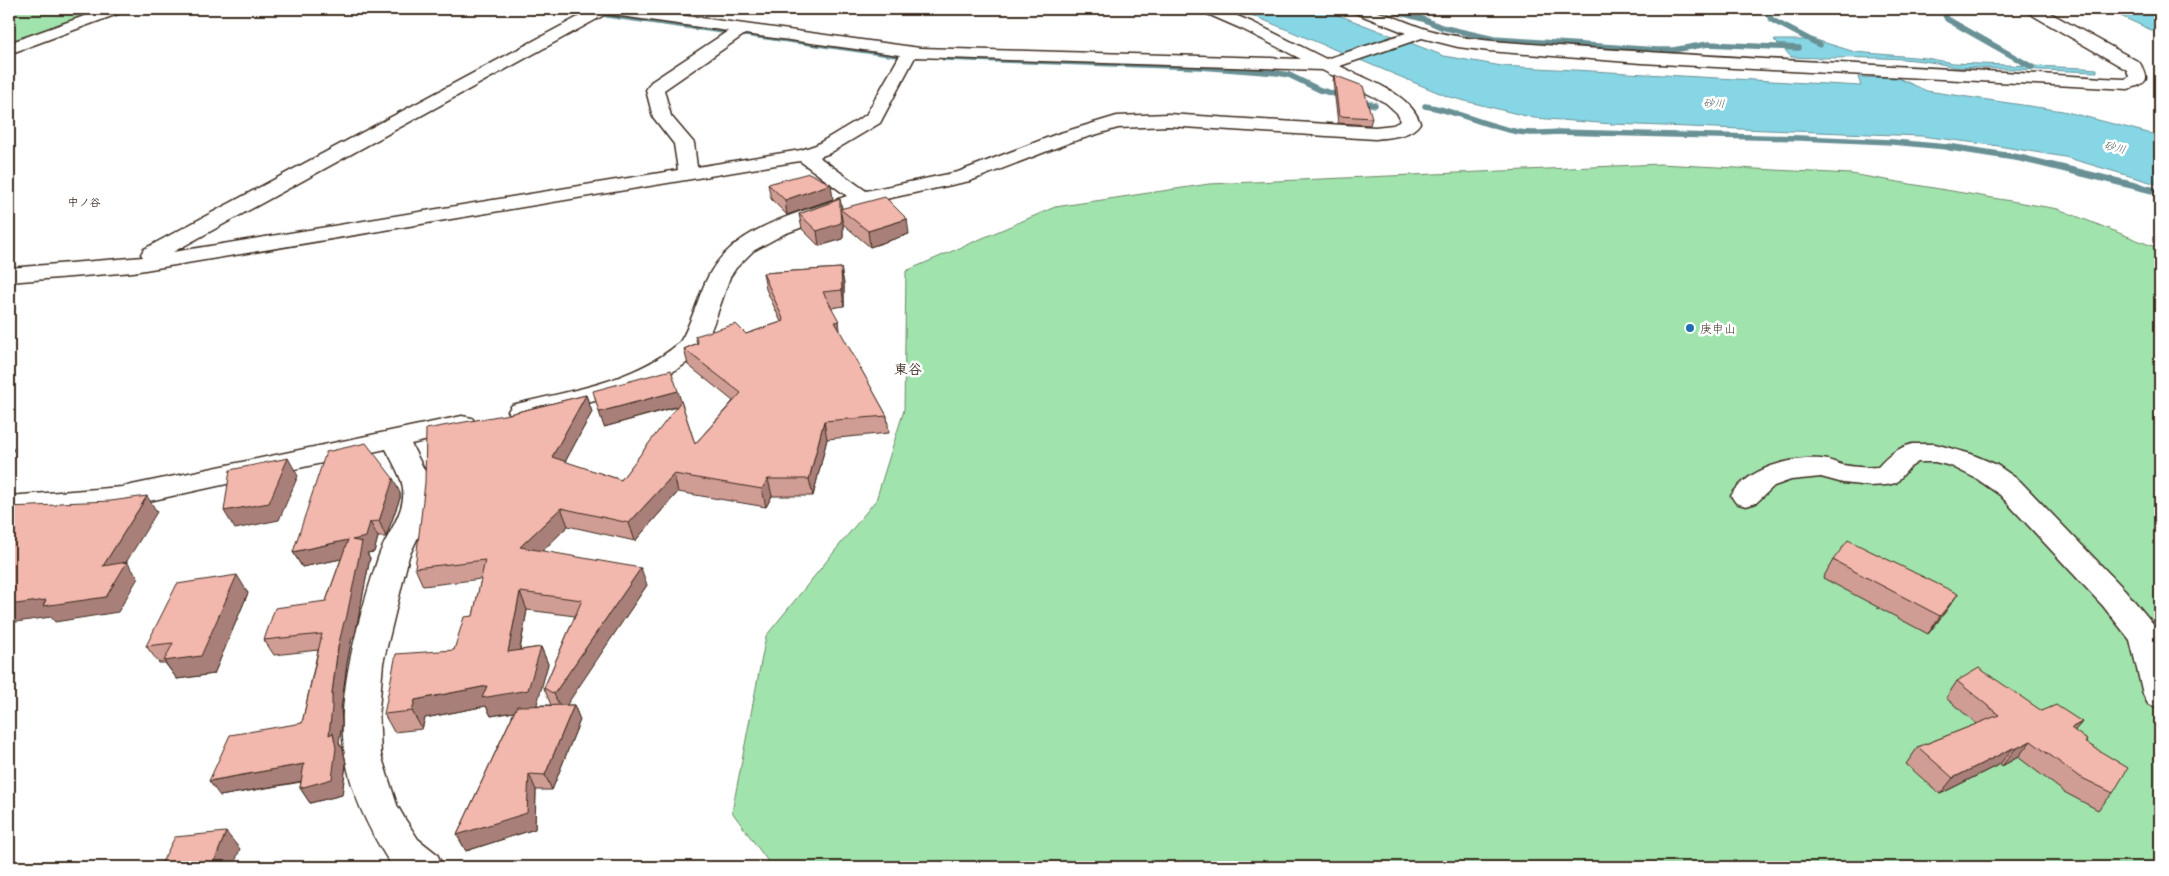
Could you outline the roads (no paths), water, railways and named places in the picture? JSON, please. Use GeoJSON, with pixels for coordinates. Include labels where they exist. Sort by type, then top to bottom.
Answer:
{"type":"FeatureCollection","features":[{"type":"Feature","properties":{"kind":"street"},"geometry":{"type":"LineString","coordinates":[[9,49],[118,9]]}},
{"type":"Feature","properties":{"kind":"street"},"geometry":{"type":"LineString","coordinates":[[133,265],[603,9],[738,31],[910,52],[1329,63],[1417,34]]}},
{"type":"Feature","properties":{"kind":"street"},"geometry":{"type":"LineString","coordinates":[[9,506],[122,497],[489,418],[626,384],[672,361],[691,346],[719,277],[727,264],[745,246],[776,229],[862,198],[963,177],[1064,138],[1117,122],[1168,120],[1375,133],[1398,130],[1411,123],[1410,118],[1400,105],[1392,99],[1329,63],[1208,9]]}},
{"type":"Feature","properties":{"kind":"street"},"geometry":{"type":"LineString","coordinates":[[1358,9],[1417,34],[1489,46],[1641,58],[1950,73],[2102,83],[2128,84],[2138,79],[2138,73],[2133,66],[2032,9]]}},
{"type":"Feature","properties":{"kind":"street"},"geometry":{"type":"LineString","coordinates":[[688,173],[684,143],[662,117],[655,90],[657,86],[738,31]]}},
{"type":"Feature","properties":{"kind":"street"},"geometry":{"type":"LineString","coordinates":[[9,275],[133,265],[804,155],[822,149],[873,119],[910,52]]}},
{"type":"Feature","properties":{"kind":"street"},"geometry":{"type":"LineString","coordinates":[[804,155],[862,198]]}},
{"type":"Feature","properties":{"kind":"street"},"geometry":{"type":"LineString","coordinates":[[394,438],[416,481],[417,494],[414,514],[394,556],[368,653],[361,709],[363,755],[379,808],[391,831],[404,851],[423,867]]}},
{"type":"Feature","properties":{"kind":"street"},"geometry":{"type":"LineString","coordinates":[[1746,496],[1764,479],[1790,471],[1821,468],[1843,474],[1870,477],[1886,476],[1912,453],[1935,453],[1961,460],[1987,472],[2010,488],[2114,598],[2146,636],[2160,694]]}},
{"type":"Feature","properties":{"kind":"water","name":"砂川"},"geometry":{"type":"Polygon","coordinates":[[[1237,9],[1323,9],[1444,56],[1502,66],[1861,86],[1858,77],[1898,78],[1927,91],[2063,111],[2160,136],[2160,185],[2065,157],[1921,136],[1612,124],[1534,118],[1449,97],[1237,9]]]}},
{"type":"Feature","properties":{"kind":"water"},"geometry":{"type":"Polygon","coordinates":[[[2105,9],[2138,9],[2160,18],[2160,34],[2105,9]]]}},
{"type":"Feature","properties":{"kind":"water"},"geometry":{"type":"Polygon","coordinates":[[[1774,40],[1816,40],[1855,52],[1926,58],[1953,63],[2084,68],[2097,69],[2097,72],[1954,67],[1893,58],[1791,57],[1784,49],[1789,48],[1785,45],[1779,45],[1774,40]]]}},
{"type":"Feature","properties":{"kind":"waterway"},"geometry":{"type":"LineString","coordinates":[[562,9],[589,13]]}},
{"type":"Feature","properties":{"kind":"waterway"},"geometry":{"type":"LineString","coordinates":[[1387,9],[1423,19],[1441,27],[1494,39],[1657,50],[1673,50],[1708,44],[1799,48]]}},
{"type":"Feature","properties":{"kind":"waterway"},"geometry":{"type":"LineString","coordinates":[[1765,9],[1772,20],[1820,45]]}},
{"type":"Feature","properties":{"kind":"waterway"},"geometry":{"type":"LineString","coordinates":[[1950,9],[1945,15],[1947,19],[2032,67]]}},
{"type":"Feature","properties":{"kind":"waterway"},"geometry":{"type":"LineString","coordinates":[[607,15],[897,55]]}},
{"type":"Feature","properties":{"kind":"waterway"},"geometry":{"type":"LineString","coordinates":[[944,58],[1200,67],[1278,73],[1289,75],[1320,90],[1375,105]]}},
{"type":"Feature","properties":{"kind":"waterway"},"geometry":{"type":"LineString","coordinates":[[1425,106],[1449,111],[1495,127],[1524,133],[1558,132],[1799,138],[1892,142],[1952,147]]}},
{"type":"Feature","properties":{"kind":"waterway"},"geometry":{"type":"LineString","coordinates":[[1952,147],[1958,148]]}},
{"type":"Feature","properties":{"kind":"waterway"},"geometry":{"type":"LineString","coordinates":[[1952,147],[2020,158],[2160,192]]}},
{"type":"Feature","properties":{"kind":"place","name":"庚申山"},"geometry":{"type":"Point","coordinates":[1690,328]}},
{"type":"Feature","properties":{"kind":"district","name":"中ノ谷"},"geometry":{"type":"Point","coordinates":[84,202]}},
{"type":"Feature","properties":{"kind":"district","name":"東谷"},"geometry":{"type":"Point","coordinates":[908,369]}}]}
